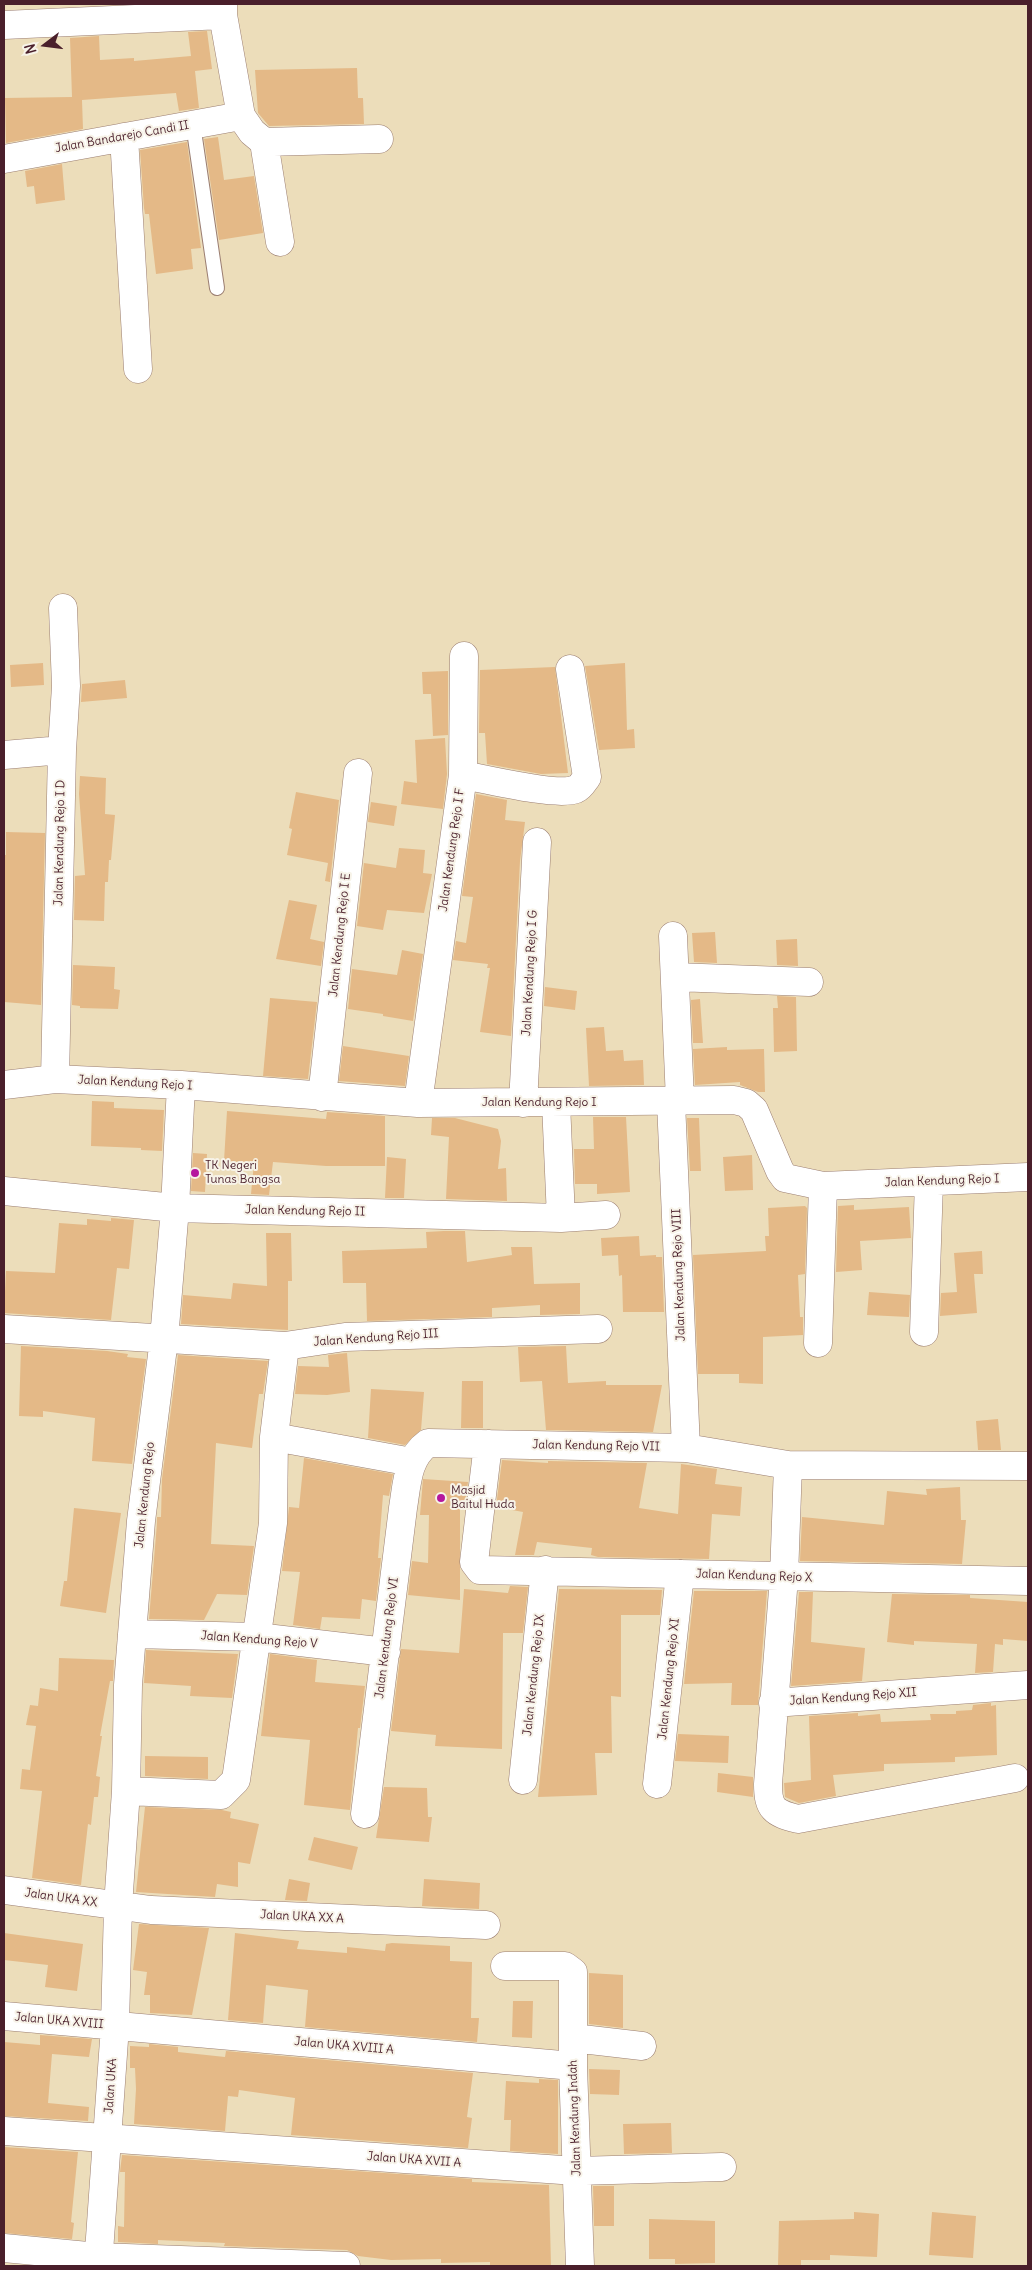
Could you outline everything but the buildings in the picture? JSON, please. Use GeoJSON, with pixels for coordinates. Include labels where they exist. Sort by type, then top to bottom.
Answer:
{"type":"FeatureCollection","features":[{"type":"Feature","properties":{"kind":"street"},"geometry":{"type":"LineString","coordinates":[[4,26],[223,9],[241,116],[252,132],[264,142],[280,242]]}},
{"type":"Feature","properties":{"kind":"street","name":"Jalan Bandarejo Candi II"},"geometry":{"type":"LineString","coordinates":[[4,159],[241,116]]}},
{"type":"Feature","properties":{"kind":"street"},"geometry":{"type":"LineString","coordinates":[[124,137],[138,369]]}},
{"type":"Feature","properties":{"kind":"street"},"geometry":{"type":"LineString","coordinates":[[264,142],[379,139]]}},
{"type":"Feature","properties":{"kind":"street","name":"Jalan Kendung Rejo I D"},"geometry":{"type":"LineString","coordinates":[[55,1079],[62,750],[66,686],[62,608]]}},
{"type":"Feature","properties":{"kind":"street"},"geometry":{"type":"LineString","coordinates":[[463,775],[464,656]]}},
{"type":"Feature","properties":{"kind":"street","name":"Jalan Kendung Rejo I F"},"geometry":{"type":"LineString","coordinates":[[418,1103],[463,775],[557,792],[576,789],[581,785],[587,778],[570,669]]}},
{"type":"Feature","properties":{"kind":"street"},"geometry":{"type":"LineString","coordinates":[[4,755],[62,750]]}},
{"type":"Feature","properties":{"kind":"street","name":"Jalan Kendung Rejo I E"},"geometry":{"type":"LineString","coordinates":[[322,1097],[358,773]]}},
{"type":"Feature","properties":{"kind":"street","name":"Jalan Kendung Rejo I G"},"geometry":{"type":"LineString","coordinates":[[523,1103],[537,842]]}},
{"type":"Feature","properties":{"kind":"street","name":"Jalan Kendung Rejo VIII"},"geometry":{"type":"LineString","coordinates":[[673,936],[675,1101],[686,1448]]}},
{"type":"Feature","properties":{"kind":"street"},"geometry":{"type":"LineString","coordinates":[[675,978],[809,982]]}},
{"type":"Feature","properties":{"kind":"street","name":"Jalan Kendung Rejo I"},"geometry":{"type":"LineString","coordinates":[[4,1085],[55,1079],[181,1085],[418,1103],[734,1100],[746,1103],[754,1110],[780,1171],[785,1178],[823,1186],[1028,1177]]}},
{"type":"Feature","properties":{"kind":"street","name":"Jalan Kendung Rejo"},"geometry":{"type":"LineString","coordinates":[[118,1906],[126,1791],[127,1692],[141,1521],[164,1339],[175,1208],[181,1085]]}},
{"type":"Feature","properties":{"kind":"street"},"geometry":{"type":"LineString","coordinates":[[556,1103],[561,1218]]}},
{"type":"Feature","properties":{"kind":"street"},"geometry":{"type":"LineString","coordinates":[[924,1332],[929,1182]]}},
{"type":"Feature","properties":{"kind":"street"},"geometry":{"type":"LineString","coordinates":[[818,1343],[823,1186]]}},
{"type":"Feature","properties":{"kind":"street","name":"Jalan Kendung Rejo II"},"geometry":{"type":"LineString","coordinates":[[4,1191],[175,1208],[561,1218],[606,1215]]}},
{"type":"Feature","properties":{"kind":"street","name":"Jalan Kendung Rejo III"},"geometry":{"type":"LineString","coordinates":[[4,1330],[284,1346],[345,1337],[598,1328]]}},
{"type":"Feature","properties":{"kind":"street"},"geometry":{"type":"LineString","coordinates":[[126,1791],[221,1795],[232,1785],[257,1638],[273,1523],[274,1437],[284,1346]]}},
{"type":"Feature","properties":{"kind":"street"},"geometry":{"type":"LineString","coordinates":[[274,1437],[412,1462]]}},
{"type":"Feature","properties":{"kind":"street","name":"Jalan Kendung Rejo VII"},"geometry":{"type":"LineString","coordinates":[[412,1462],[418,1450],[428,1443],[686,1448],[788,1465],[1028,1466]]}},
{"type":"Feature","properties":{"kind":"street","name":"Jalan Kendung Rejo X"},"geometry":{"type":"LineString","coordinates":[[488,1444],[474,1562],[480,1570],[545,1570],[784,1578],[1028,1581]]}},
{"type":"Feature","properties":{"kind":"street","name":"Jalan Kendung Rejo VI"},"geometry":{"type":"LineString","coordinates":[[365,1814],[403,1508],[412,1462]]}},
{"type":"Feature","properties":{"kind":"street","name":"Jalan Kendung Rejo XII"},"geometry":{"type":"LineString","coordinates":[[788,1465],[784,1578],[773,1703],[1028,1685]]}},
{"type":"Feature","properties":{"kind":"street","name":"Jalan Kendung Rejo IX"},"geometry":{"type":"LineString","coordinates":[[523,1780],[545,1570]]}},
{"type":"Feature","properties":{"kind":"street","name":"Jalan Kendung Rejo XI"},"geometry":{"type":"LineString","coordinates":[[658,1784],[680,1574]]}},
{"type":"Feature","properties":{"kind":"street","name":"Jalan Kendung Rejo V"},"geometry":{"type":"LineString","coordinates":[[132,1634],[257,1638],[386,1652]]}},
{"type":"Feature","properties":{"kind":"street"},"geometry":{"type":"LineString","coordinates":[[773,1703],[768,1800],[773,1809],[782,1815],[798,1819],[1015,1778]]}},
{"type":"Feature","properties":{"kind":"street","name":"Jalan UKA XX"},"geometry":{"type":"LineString","coordinates":[[4,1890],[118,1906]]}},
{"type":"Feature","properties":{"kind":"street","name":"Jalan UKA XX A"},"geometry":{"type":"LineString","coordinates":[[118,1906],[151,1910],[486,1925]]}},
{"type":"Feature","properties":{"kind":"street","name":"Jalan UKA"},"geometry":{"type":"LineString","coordinates":[[98,2262],[115,2026],[118,1906]]}},
{"type":"Feature","properties":{"kind":"street","name":"Jalan Kendung Indah"},"geometry":{"type":"LineString","coordinates":[[504,1966],[565,1966],[573,1972],[573,2066],[580,2266]]}},
{"type":"Feature","properties":{"kind":"street","name":"Jalan UKA XVIII"},"geometry":{"type":"LineString","coordinates":[[4,2016],[115,2026]]}},
{"type":"Feature","properties":{"kind":"street","name":"Jalan UKA XVIII A"},"geometry":{"type":"LineString","coordinates":[[115,2026],[573,2066]]}},
{"type":"Feature","properties":{"kind":"street"},"geometry":{"type":"LineString","coordinates":[[573,2038],[642,2046]]}},
{"type":"Feature","properties":{"kind":"street","name":"Jalan UKA XVII A"},"geometry":{"type":"LineString","coordinates":[[4,2131],[107,2140],[576,2171],[722,2167]]}},
{"type":"Feature","properties":{"kind":"street"},"geometry":{"type":"LineString","coordinates":[[4,2248],[98,2262],[346,2266]]}},
{"type":"Feature","properties":{"kind":"lane"},"geometry":{"type":"LineString","coordinates":[[193,124],[217,288]]}},
{"type":"Feature","properties":{"kind":"place","name":"TK Negeri Tunas Bangsa"},"geometry":{"type":"Point","coordinates":[195,1173]}},
{"type":"Feature","properties":{"kind":"place","name":"Masjid Baitul Huda"},"geometry":{"type":"Point","coordinates":[441,1498]}}]}
